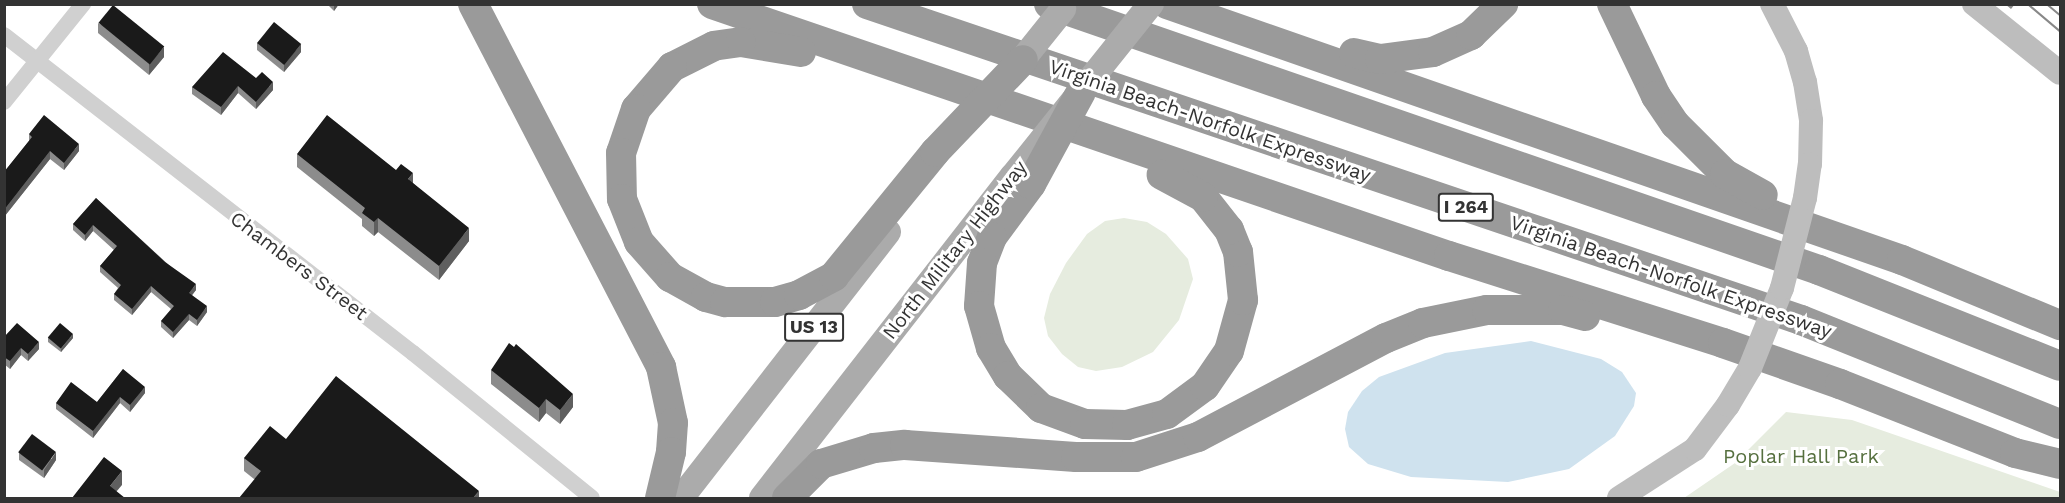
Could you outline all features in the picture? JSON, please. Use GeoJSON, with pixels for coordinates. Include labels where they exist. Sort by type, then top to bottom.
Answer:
{"type":"FeatureCollection","features":[{"type":"Feature","properties":{"kind":"highway"},"geometry":{"type":"LineString","coordinates":[[473,4],[661,366],[673,423],[671,452],[660,498]]}},
{"type":"Feature","properties":{"kind":"highway"},"geometry":{"type":"LineString","coordinates":[[712,4],[1449,256],[1723,343],[1840,384],[2015,453],[2061,464]]}},
{"type":"Feature","properties":{"kind":"highway","name":"Virginia Beach-Norfolk Expressway"},"geometry":{"type":"LineString","coordinates":[[867,4],[1801,320],[2061,424]]}},
{"type":"Feature","properties":{"kind":"highway"},"geometry":{"type":"LineString","coordinates":[[1167,4],[1902,260],[2061,325]]}},
{"type":"Feature","properties":{"kind":"highway"},"geometry":{"type":"LineString","coordinates":[[1240,28],[1380,59],[1406,57],[1458,42],[1489,21],[1503,4]]}},
{"type":"Feature","properties":{"kind":"highway"},"geometry":{"type":"LineString","coordinates":[[1612,4],[1656,96],[1676,124],[1725,174],[1902,260]]}},
{"type":"Feature","properties":{"kind":"highway"},"geometry":{"type":"LineString","coordinates":[[1061,6],[1819,270],[2061,366]]}},
{"type":"Feature","properties":{"kind":"highway"},"geometry":{"type":"LineString","coordinates":[[940,83],[774,45],[741,42],[714,46],[672,67],[652,86],[636,109],[625,134],[619,176],[629,221],[639,242],[663,270],[706,297],[750,304],[799,296],[834,276],[1023,60]]}},
{"type":"Feature","properties":{"kind":"highway"},"geometry":{"type":"LineString","coordinates":[[1026,112],[1181,183],[1203,197],[1229,230],[1243,276],[1239,324],[1217,372],[1187,402],[1145,422],[1085,424],[1041,408],[1008,376],[982,325],[979,282],[992,237],[1022,180],[1081,92]]}},
{"type":"Feature","properties":{"kind":"highway"},"geometry":{"type":"LineString","coordinates":[[787,498],[821,464],[874,448],[905,446],[1119,458],[1168,449],[1198,437],[1386,338],[1458,314],[1563,310],[1723,343]]}},
{"type":"Feature","properties":{"kind":"main road"},"geometry":{"type":"LineString","coordinates":[[1081,92],[1151,4]]}},
{"type":"Feature","properties":{"kind":"main road"},"geometry":{"type":"LineString","coordinates":[[1023,60],[1061,6]]}},
{"type":"Feature","properties":{"kind":"main road","name":"US 13"},"geometry":{"type":"LineString","coordinates":[[681,498],[941,154]]}},
{"type":"Feature","properties":{"kind":"main road","name":"North Military Highway"},"geometry":{"type":"LineString","coordinates":[[762,498],[1022,180]]}},
{"type":"Feature","properties":{"kind":"street"},"geometry":{"type":"LineString","coordinates":[[4,102],[83,4]]}},
{"type":"Feature","properties":{"kind":"street"},"geometry":{"type":"LineString","coordinates":[[1619,498],[1695,449],[1728,405],[1750,368],[1782,288],[1805,198],[1810,164],[1811,121],[1805,82],[1796,51],[1772,4]]}},
{"type":"Feature","properties":{"kind":"street"},"geometry":{"type":"LineString","coordinates":[[1974,4],[2061,73]]}},
{"type":"Feature","properties":{"kind":"street","name":"Chambers Street"},"geometry":{"type":"LineString","coordinates":[[4,34],[413,353],[592,498]]}},
{"type":"Feature","properties":{"kind":"green space"},"geometry":{"type":"Polygon","coordinates":[[[1124,218],[1147,222],[1166,234],[1188,259],[1193,279],[1179,320],[1153,352],[1122,367],[1096,371],[1078,367],[1062,354],[1048,336],[1044,318],[1050,294],[1066,263],[1087,234],[1105,221],[1124,218]]]}},
{"type":"Feature","properties":{"kind":"green space","name":"Poplar Hall Park"},"geometry":{"type":"Polygon","coordinates":[[[1786,412],[1852,420],[2060,492],[2060,498],[1684,498],[1735,463],[1786,412]]]}},
{"type":"Feature","properties":{"kind":"water"},"geometry":{"type":"Polygon","coordinates":[[[1531,341],[1601,359],[1622,372],[1636,393],[1634,406],[1615,436],[1569,469],[1508,482],[1411,477],[1368,464],[1349,447],[1345,429],[1348,412],[1362,391],[1379,377],[1445,353],[1531,341]]]}},
{"type":"Feature","properties":{"kind":"building"},"geometry":{"type":"Polygon","coordinates":[[[113,5],[164,47],[150,64],[99,23],[113,5]]]}},
{"type":"Feature","properties":{"kind":"building"},"geometry":{"type":"Polygon","coordinates":[[[274,22],[301,44],[284,65],[257,43],[274,22]]]}},
{"type":"Feature","properties":{"kind":"building"},"geometry":{"type":"Polygon","coordinates":[[[223,52],[256,78],[262,72],[273,82],[256,102],[238,86],[221,107],[192,87],[223,52]]]}},
{"type":"Feature","properties":{"kind":"building"},"geometry":{"type":"Polygon","coordinates":[[[44,115],[79,144],[64,163],[50,151],[4,210],[4,172],[32,137],[29,134],[44,115]]]}},
{"type":"Feature","properties":{"kind":"building"},"geometry":{"type":"Polygon","coordinates":[[[327,115],[396,170],[401,164],[413,173],[408,179],[469,228],[439,266],[378,218],[374,222],[362,213],[365,208],[297,154],[327,115]]]}},
{"type":"Feature","properties":{"kind":"building"},"geometry":{"type":"Polygon","coordinates":[[[96,198],[165,262],[196,284],[189,293],[207,306],[197,320],[189,314],[173,332],[161,321],[174,306],[151,286],[132,309],[114,294],[121,285],[100,266],[117,246],[93,225],[85,235],[73,224],[96,198]]]}},
{"type":"Feature","properties":{"kind":"building"},"geometry":{"type":"Polygon","coordinates":[[[17,323],[39,342],[28,354],[21,348],[10,361],[4,357],[4,337],[17,323]]]}},
{"type":"Feature","properties":{"kind":"building"},"geometry":{"type":"Polygon","coordinates":[[[60,323],[73,334],[61,348],[48,338],[60,323]]]}},
{"type":"Feature","properties":{"kind":"building"},"geometry":{"type":"Polygon","coordinates":[[[509,343],[514,347],[516,344],[573,394],[560,410],[546,399],[539,408],[491,370],[509,343]]]}},
{"type":"Feature","properties":{"kind":"building"},"geometry":{"type":"Polygon","coordinates":[[[123,369],[145,387],[130,405],[120,397],[93,431],[56,403],[71,382],[97,402],[123,369]]]}},
{"type":"Feature","properties":{"kind":"building"},"geometry":{"type":"Polygon","coordinates":[[[336,376],[479,491],[473,498],[239,498],[261,471],[244,458],[270,426],[286,439],[336,376]]]}},
{"type":"Feature","properties":{"kind":"building"},"geometry":{"type":"Polygon","coordinates":[[[32,434],[56,452],[42,470],[18,452],[32,434]]]}},
{"type":"Feature","properties":{"kind":"building"},"geometry":{"type":"Polygon","coordinates":[[[104,457],[122,471],[110,486],[125,498],[72,498],[104,457]]]}},
{"type":"Feature","properties":{"kind":"tram line"},"geometry":{"type":"LineString","coordinates":[[2028,4],[2060,31]]}},
{"type":"Feature","properties":{"kind":"tram line"},"geometry":{"type":"LineString","coordinates":[[2047,4],[2060,15]]}}]}
